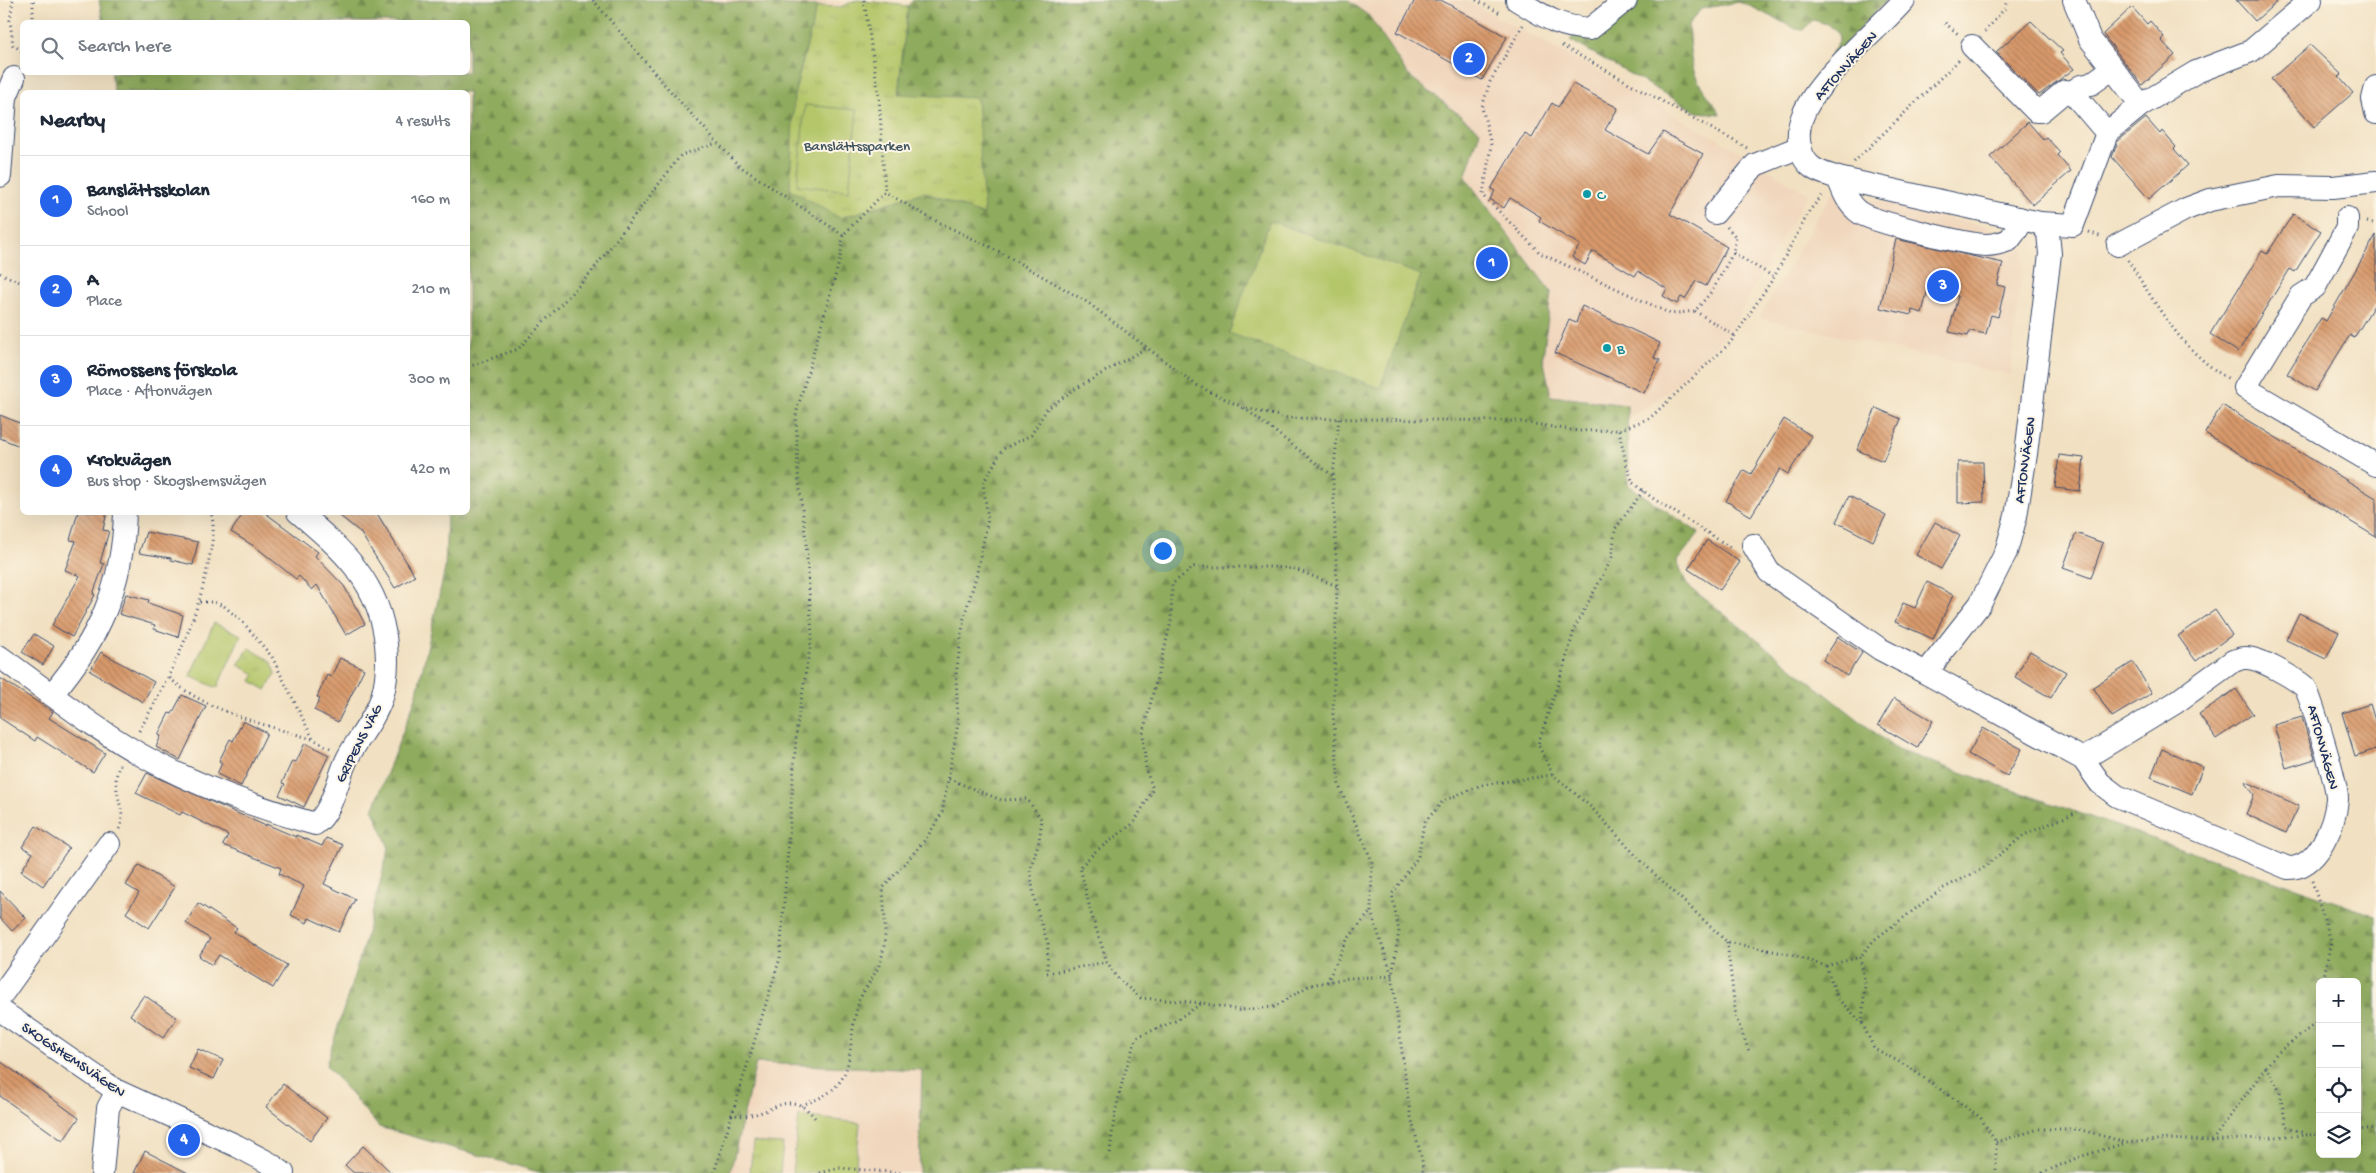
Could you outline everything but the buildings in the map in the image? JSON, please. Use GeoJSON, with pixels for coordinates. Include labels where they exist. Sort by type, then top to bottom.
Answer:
{"type":"FeatureCollection","features":[{"type":"Feature","properties":{"kind":"street"},"geometry":{"type":"LineString","coordinates":[[1513,13],[1590,29],[1626,0]]}},
{"type":"Feature","properties":{"kind":"street","name":"AFTONVÄGEN"},"geometry":{"type":"LineString","coordinates":[[1800,147],[1799,134],[1803,115],[1817,91],[1904,0]]}},
{"type":"Feature","properties":{"kind":"street"},"geometry":{"type":"LineString","coordinates":[[2074,0],[2090,39],[2142,105]]}},
{"type":"Feature","properties":{"kind":"street"},"geometry":{"type":"LineString","coordinates":[[1715,213],[1755,165],[1800,147],[1803,156],[1812,168],[1838,178],[2030,221],[2073,225],[2107,133],[2142,105],[2196,72],[2251,51],[2311,0]]}},
{"type":"Feature","properties":{"kind":"street"},"geometry":{"type":"LineString","coordinates":[[1972,46],[2036,111],[2041,111],[2065,91],[2072,92],[2107,133]]}},
{"type":"Feature","properties":{"kind":"street"},"geometry":{"type":"LineString","coordinates":[[2072,92],[2080,86],[2091,84],[2112,69]]}},
{"type":"Feature","properties":{"kind":"street"},"geometry":{"type":"LineString","coordinates":[[0,176],[6,97],[14,78]]}},
{"type":"Feature","properties":{"kind":"street"},"geometry":{"type":"LineString","coordinates":[[2376,87],[2373,99],[2376,113]]}},
{"type":"Feature","properties":{"kind":"street"},"geometry":{"type":"LineString","coordinates":[[1838,178],[1845,195],[1860,213],[1878,220],[1961,242],[1986,246],[2008,240],[2018,228],[2030,221]]}},
{"type":"Feature","properties":{"kind":"street"},"geometry":{"type":"LineString","coordinates":[[2118,244],[2186,209],[2210,200],[2279,186],[2333,187],[2376,182]]}},
{"type":"Feature","properties":{"kind":"street"},"geometry":{"type":"LineString","coordinates":[[2347,218],[2347,228],[2316,287],[2301,296],[2244,388],[2376,465]]}},
{"type":"Feature","properties":{"kind":"street","name":"AFTONVÄGEN"},"geometry":{"type":"LineString","coordinates":[[1926,673],[1980,604],[2006,552],[2016,516],[2026,454],[2050,254],[2048,233],[2030,221]]}},
{"type":"Feature","properties":{"kind":"street"},"geometry":{"type":"LineString","coordinates":[[52,694],[98,627],[112,598],[117,580],[124,515]]}},
{"type":"Feature","properties":{"kind":"street","name":"GRIPENS VÄG"},"geometry":{"type":"LineString","coordinates":[[0,657],[129,748],[153,761],[250,804],[315,824],[324,816],[348,758],[382,698],[387,658],[384,627],[371,590],[352,561],[301,515]]}},
{"type":"Feature","properties":{"kind":"street"},"geometry":{"type":"LineString","coordinates":[[1753,545],[1769,572],[1880,649],[2082,759],[2100,783],[2117,796],[2288,868],[2298,869],[2306,864]]}},
{"type":"Feature","properties":{"kind":"street","name":"AFTONVÄGEN"},"geometry":{"type":"LineString","coordinates":[[2082,759],[2175,703],[2234,661],[2252,658],[2296,680],[2305,687],[2337,797],[2327,831],[2314,857],[2306,864]]}},
{"type":"Feature","properties":{"kind":"street"},"geometry":{"type":"LineString","coordinates":[[0,997],[109,844]]}},
{"type":"Feature","properties":{"kind":"street","name":"SKOGSHEMSVÄGEN"},"geometry":{"type":"LineString","coordinates":[[0,1010],[117,1091],[237,1146],[269,1163],[283,1173]]}},
{"type":"Feature","properties":{"kind":"street"},"geometry":{"type":"LineString","coordinates":[[102,1173],[108,1108],[117,1091]]}},
{"type":"Feature","properties":{"kind":"path"},"geometry":{"type":"LineString","coordinates":[[13,0],[10,20],[13,45],[20,50]]}},
{"type":"Feature","properties":{"kind":"path"},"geometry":{"type":"LineString","coordinates":[[33,0],[33,20]]}},
{"type":"Feature","properties":{"kind":"path"},"geometry":{"type":"LineString","coordinates":[[593,0],[738,165],[843,235]]}},
{"type":"Feature","properties":{"kind":"path"},"geometry":{"type":"LineString","coordinates":[[714,1173],[731,1115],[756,1042],[780,958],[797,725],[812,636],[806,542],[798,473],[796,414],[840,259],[843,235],[885,192],[879,96],[864,0]]}},
{"type":"Feature","properties":{"kind":"path"},"geometry":{"type":"LineString","coordinates":[[1476,0],[1513,13],[1523,25],[1529,28]]}},
{"type":"Feature","properties":{"kind":"path"},"geometry":{"type":"LineString","coordinates":[[885,192],[932,220],[1000,252],[1087,302],[1196,385],[1242,406],[1287,418],[1516,421],[1578,431],[1619,430],[1650,418],[1730,343],[1774,276],[1810,210],[1838,178],[1972,46],[2006,8],[2007,0]]}},
{"type":"Feature","properties":{"kind":"path"},"geometry":{"type":"LineString","coordinates":[[1523,25],[1490,82],[1482,107],[1491,145],[1484,195],[1540,254],[1671,314],[1695,311],[1735,336]]}},
{"type":"Feature","properties":{"kind":"path"},"geometry":{"type":"LineString","coordinates":[[1554,42],[1767,160]]}},
{"type":"Feature","properties":{"kind":"path"},"geometry":{"type":"LineString","coordinates":[[470,365],[518,349],[590,274],[681,155],[717,143]]}},
{"type":"Feature","properties":{"kind":"path"},"geometry":{"type":"LineString","coordinates":[[1695,311],[1712,291],[1732,253],[1736,238],[1715,213]]}},
{"type":"Feature","properties":{"kind":"path"},"geometry":{"type":"LineString","coordinates":[[2073,225],[2118,244],[2152,299],[2190,351],[2215,371],[2244,388]]}},
{"type":"Feature","properties":{"kind":"path"},"geometry":{"type":"LineString","coordinates":[[1732,253],[1774,276]]}},
{"type":"Feature","properties":{"kind":"path"},"geometry":{"type":"LineString","coordinates":[[0,273],[20,282]]}},
{"type":"Feature","properties":{"kind":"path"},"geometry":{"type":"LineString","coordinates":[[731,1115],[750,1116],[782,1103],[801,1105],[816,1100],[833,1091],[849,1067],[852,1028],[858,1002],[880,961],[885,935],[883,888],[926,839],[942,813],[958,723],[956,674],[962,636],[988,519],[983,483],[1003,448],[1031,435],[1047,409],[1073,390],[1146,348]]}},
{"type":"Feature","properties":{"kind":"path"},"geometry":{"type":"LineString","coordinates":[[1242,406],[1333,476]]}},
{"type":"Feature","properties":{"kind":"path"},"geometry":{"type":"LineString","coordinates":[[1339,418],[1333,476],[1337,586],[1333,714],[1339,786],[1372,861],[1371,911],[1392,976],[1410,1113],[1422,1160],[1423,1173]]}},
{"type":"Feature","properties":{"kind":"path"},"geometry":{"type":"LineString","coordinates":[[1619,430],[1626,463],[1633,483],[1738,551],[1753,545]]}},
{"type":"Feature","properties":{"kind":"path"},"geometry":{"type":"LineString","coordinates":[[1643,491],[1615,529],[1612,558],[1574,627],[1564,666],[1538,744],[1553,775],[1591,807],[1644,864],[1726,942],[1788,954],[1826,966],[1860,957],[1874,940],[1942,889],[1982,869],[2024,835],[2077,812]]}},
{"type":"Feature","properties":{"kind":"path"},"geometry":{"type":"LineString","coordinates":[[109,844],[122,824],[115,781],[118,769],[169,678],[200,602],[212,542],[214,524],[212,515]]}},
{"type":"Feature","properties":{"kind":"path"},"geometry":{"type":"LineString","coordinates":[[1337,586],[1295,569],[1273,567],[1194,567],[1172,584],[1171,622],[1143,733],[1146,770],[1153,789],[1134,823],[1096,851],[1080,867],[1091,913],[1107,962],[1119,980],[1141,998],[1202,1003],[1239,1010],[1274,1007],[1310,985],[1349,978],[1392,976]]}},
{"type":"Feature","properties":{"kind":"path"},"geometry":{"type":"LineString","coordinates":[[200,602],[213,602],[232,611],[272,657],[313,739]]}},
{"type":"Feature","properties":{"kind":"path"},"geometry":{"type":"LineString","coordinates":[[169,678],[177,685],[221,710],[313,739],[348,758]]}},
{"type":"Feature","properties":{"kind":"path"},"geometry":{"type":"LineString","coordinates":[[1392,976],[1399,931],[1392,894],[1418,857],[1424,823],[1443,800],[1481,785],[1553,775]]}},
{"type":"Feature","properties":{"kind":"path"},"geometry":{"type":"LineString","coordinates":[[948,779],[1000,800],[1028,799],[1042,820],[1039,841],[1030,870],[1035,903],[1048,944],[1047,973],[1107,962]]}},
{"type":"Feature","properties":{"kind":"path"},"geometry":{"type":"LineString","coordinates":[[2306,864],[2331,941],[2324,978]]}},
{"type":"Feature","properties":{"kind":"path"},"geometry":{"type":"LineString","coordinates":[[1326,982],[1347,940],[1371,911]]}},
{"type":"Feature","properties":{"kind":"path"},"geometry":{"type":"LineString","coordinates":[[1726,942],[1736,1017],[1749,1052]]}},
{"type":"Feature","properties":{"kind":"path"},"geometry":{"type":"LineString","coordinates":[[1860,957],[1865,984],[1862,1023]]}},
{"type":"Feature","properties":{"kind":"path"},"geometry":{"type":"LineString","coordinates":[[1826,966],[1838,999],[1862,1023],[1874,1048],[1910,1068],[1980,1118],[1996,1142],[1996,1173]]}},
{"type":"Feature","properties":{"kind":"path"},"geometry":{"type":"LineString","coordinates":[[1110,1153],[1114,1114],[1122,1075],[1137,1037],[1175,1021],[1202,1003]]}},
{"type":"Feature","properties":{"kind":"path"},"geometry":{"type":"LineString","coordinates":[[2211,1141],[2276,1054],[2315,1024],[2316,1019]]}},
{"type":"Feature","properties":{"kind":"path"},"geometry":{"type":"LineString","coordinates":[[2266,1067],[2280,1092],[2286,1126],[2308,1136]]}},
{"type":"Feature","properties":{"kind":"path"},"geometry":{"type":"LineString","coordinates":[[801,1105],[815,1118]]}},
{"type":"Feature","properties":{"kind":"path"},"geometry":{"type":"LineString","coordinates":[[2361,1130],[2376,1128]]}},
{"type":"Feature","properties":{"kind":"path"},"geometry":{"type":"LineString","coordinates":[[1996,1142],[2039,1129],[2078,1129],[2126,1143]]}},
{"type":"Feature","properties":{"kind":"path"},"geometry":{"type":"LineString","coordinates":[[2042,1173],[2079,1157],[2126,1143],[2167,1139],[2211,1141],[2316,1135]]}},
{"type":"Feature","properties":{"kind":"path"},"geometry":{"type":"LineString","coordinates":[[820,1173],[839,1168],[902,1173]]}},
{"type":"Feature","properties":{"kind":"shaded area"},"geometry":{"type":"Polygon","coordinates":[[[672,0],[840,0],[840,7],[817,6],[672,0]]]}},
{"type":"Feature","properties":{"kind":"shaded area"},"geometry":{"type":"Polygon","coordinates":[[[1320,0],[1465,0],[1581,62],[1742,153],[1808,193],[1728,334],[1660,399],[1617,424],[1515,415],[1320,0]]]}},
{"type":"Feature","properties":{"kind":"shaded area"},"geometry":{"type":"Polygon","coordinates":[[[1833,191],[1988,227],[2011,235],[2024,250],[2010,375],[1759,318],[1833,191]]]}},
{"type":"Feature","properties":{"kind":"shaded area"},"geometry":{"type":"Polygon","coordinates":[[[756,1063],[922,1070],[919,1173],[730,1173],[756,1063]]]}},
{"type":"Feature","properties":{"kind":"green space"},"geometry":{"type":"Polygon","coordinates":[[[99,0],[672,0],[817,6],[794,96],[840,218],[924,192],[983,215],[898,95],[908,6],[913,0],[1347,0],[1369,16],[1408,75],[1480,131],[1465,177],[1551,292],[1543,357],[1551,396],[1627,405],[1628,485],[1699,533],[1677,561],[1687,585],[1897,750],[2376,916],[2376,1173],[919,1173],[922,1070],[756,1063],[730,1173],[542,1173],[379,1127],[326,1065],[364,944],[389,848],[373,810],[416,697],[445,569],[447,515],[470,515],[470,90],[114,90],[111,75],[470,75],[470,20],[103,20],[99,0]]]}},
{"type":"Feature","properties":{"kind":"green space","name":"Banslättssparken"},"geometry":{"type":"Polygon","coordinates":[[[857,0],[908,6],[898,94],[977,98],[984,215],[924,192],[840,218],[790,189],[794,96],[817,6],[840,7],[857,0]]]}},
{"type":"Feature","properties":{"kind":"green space"},"geometry":{"type":"Polygon","coordinates":[[[1611,0],[1887,0],[1838,51],[1831,54],[1839,41],[1838,33],[1827,24],[1813,20],[1803,30],[1796,29],[1738,2],[1701,9],[1688,25],[1691,61],[1698,81],[1720,114],[1697,112],[1570,40],[1600,16],[1611,0]]]}},
{"type":"Feature","properties":{"kind":"green space"},"geometry":{"type":"Polygon","coordinates":[[[805,105],[857,110],[849,191],[797,185],[805,105]]]}},
{"type":"Feature","properties":{"kind":"green space"},"geometry":{"type":"Polygon","coordinates":[[[1270,221],[1421,275],[1380,388],[1229,333],[1270,221]]]}},
{"type":"Feature","properties":{"kind":"green space"},"geometry":{"type":"Polygon","coordinates":[[[214,623],[241,635],[217,688],[190,676],[214,623]]]}},
{"type":"Feature","properties":{"kind":"green space"},"geometry":{"type":"Polygon","coordinates":[[[249,648],[271,661],[276,673],[266,690],[251,681],[255,674],[238,665],[249,648]]]}},
{"type":"Feature","properties":{"kind":"green space"},"geometry":{"type":"Polygon","coordinates":[[[799,1116],[860,1123],[855,1173],[792,1173],[799,1116]]]}},
{"type":"Feature","properties":{"kind":"green space"},"geometry":{"type":"Polygon","coordinates":[[[753,1142],[783,1144],[780,1173],[750,1173],[753,1142]]]}},
{"type":"Feature","properties":{"kind":"place","name":"A"},"geometry":{"type":"Point","coordinates":[1469,59]}},
{"type":"Feature","properties":{"kind":"place","name":"C"},"geometry":{"type":"Point","coordinates":[1587,194]}},
{"type":"Feature","properties":{"kind":"place","name":"Banslättsskolan"},"geometry":{"type":"Point","coordinates":[1492,263]}},
{"type":"Feature","properties":{"kind":"place","name":"Römossens förskola"},"geometry":{"type":"Point","coordinates":[1943,286]}},
{"type":"Feature","properties":{"kind":"place","name":"B"},"geometry":{"type":"Point","coordinates":[1607,348]}},
{"type":"Feature","properties":{"kind":"place","name":"Krokvägen"},"geometry":{"type":"Point","coordinates":[184,1140]}}]}
